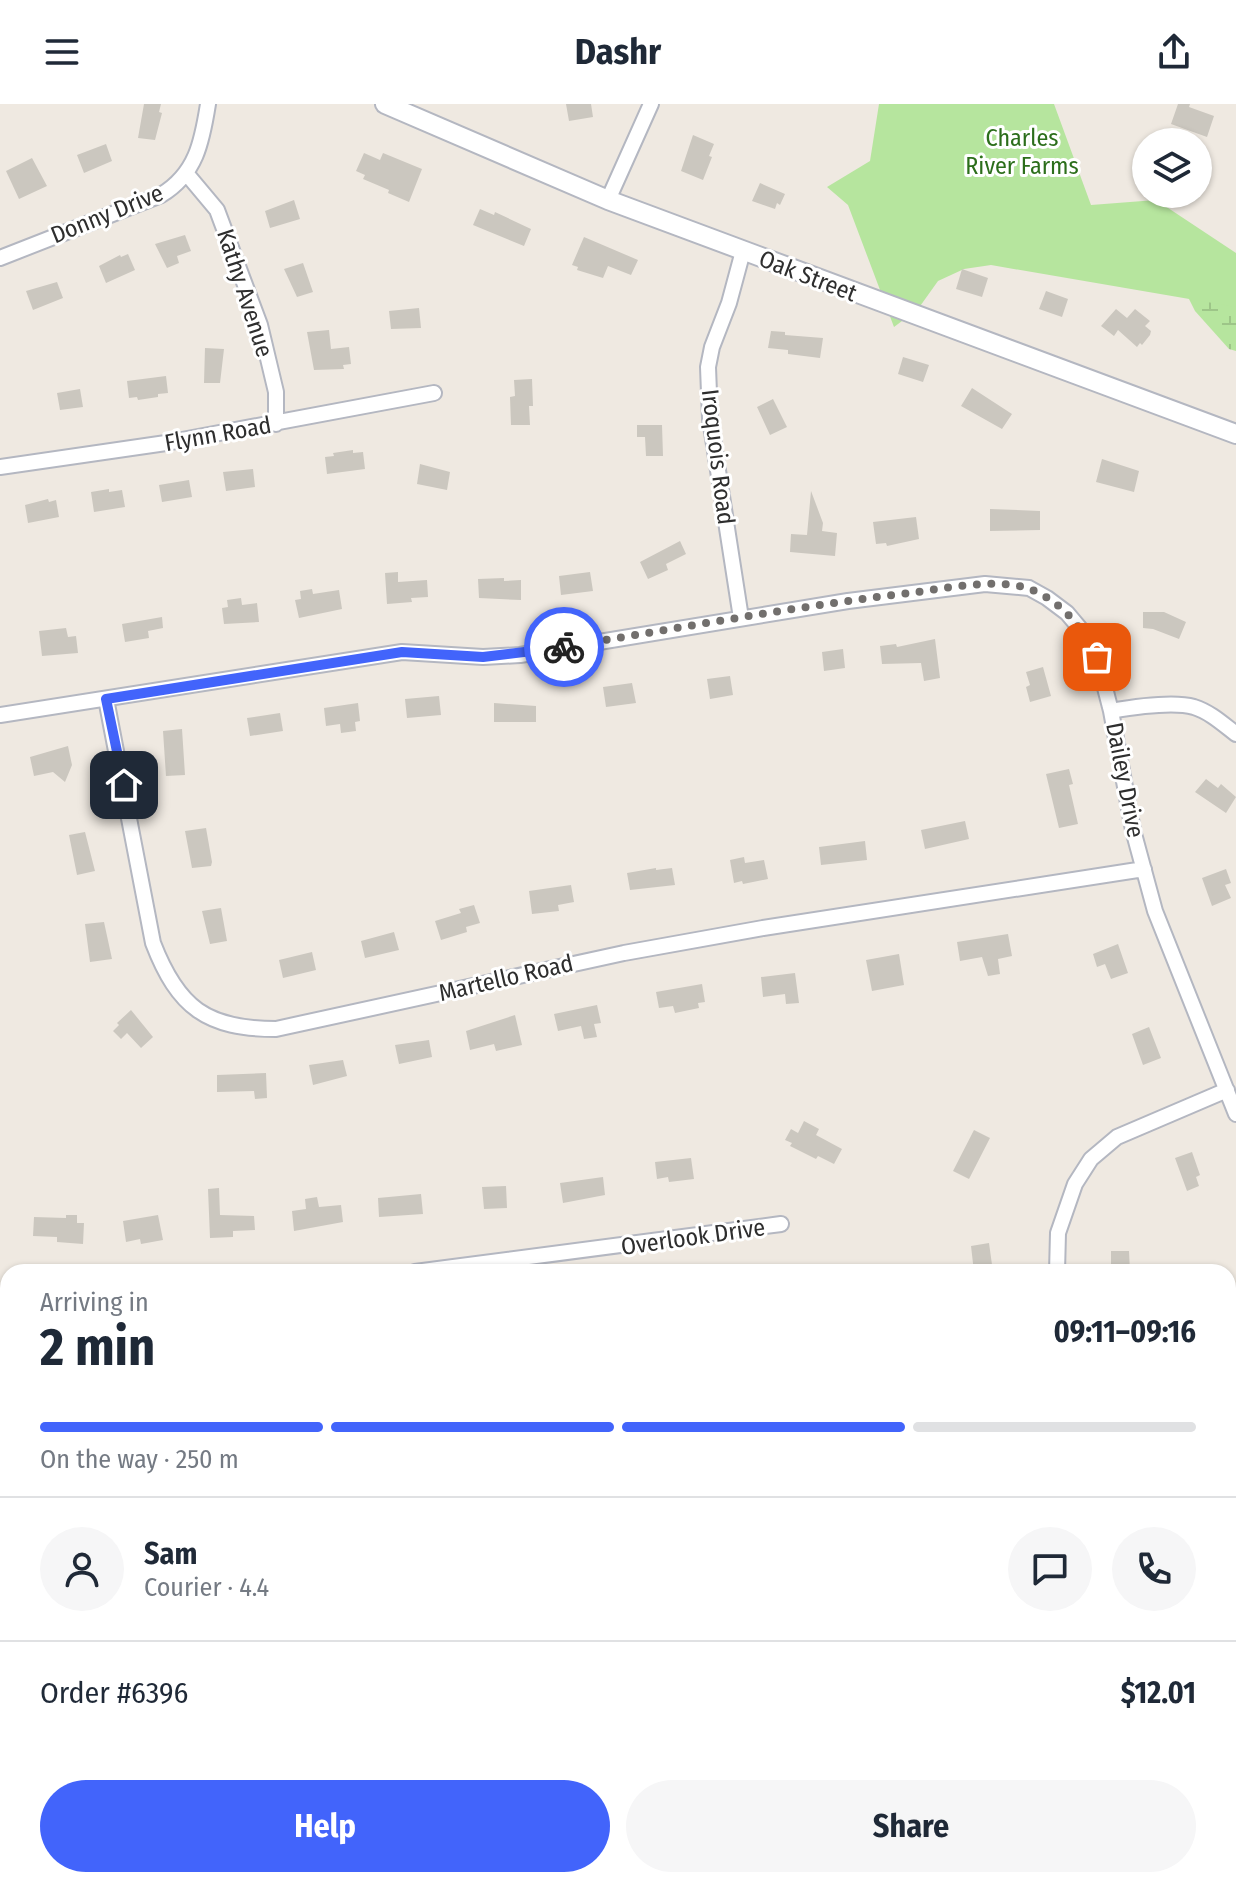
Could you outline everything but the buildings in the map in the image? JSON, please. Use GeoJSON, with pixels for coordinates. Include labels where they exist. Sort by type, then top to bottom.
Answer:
{"type":"FeatureCollection","features":[{"type":"Feature","properties":{"kind":"main road","name":"Oak Street"},"geometry":{"type":"LineString","coordinates":[[385,104],[608,200],[1236,434]]}},
{"type":"Feature","properties":{"kind":"street","name":"Donny Drive"},"geometry":{"type":"LineString","coordinates":[[0,258],[161,195],[177,185],[203,136],[208,104]]}},
{"type":"Feature","properties":{"kind":"street"},"geometry":{"type":"LineString","coordinates":[[608,200],[651,104]]}},
{"type":"Feature","properties":{"kind":"street","name":"Kathy Avenue"},"geometry":{"type":"LineString","coordinates":[[186,173],[217,210],[260,325],[276,392],[276,424]]}},
{"type":"Feature","properties":{"kind":"street","name":"Iroquois Road"},"geometry":{"type":"LineString","coordinates":[[741,618],[710,419],[708,367],[743,251]]}},
{"type":"Feature","properties":{"kind":"street","name":"Flynn Road"},"geometry":{"type":"LineString","coordinates":[[0,467],[166,443],[434,393]]}},
{"type":"Feature","properties":{"kind":"street","name":"Dailey Drive"},"geometry":{"type":"LineString","coordinates":[[0,715],[402,652],[483,657],[520,655],[848,601],[985,584],[1029,588],[1067,613],[1088,638],[1097,657],[1111,711],[1133,830],[1155,911],[1236,1114]]}},
{"type":"Feature","properties":{"kind":"street","name":"Martello Road"},"geometry":{"type":"LineString","coordinates":[[106,699],[153,943],[162,967],[172,984],[195,1009],[210,1019],[245,1029],[276,1029],[536,970],[655,947],[1144,869]]}},
{"type":"Feature","properties":{"kind":"street"},"geometry":{"type":"LineString","coordinates":[[1111,711],[1137,707],[1192,707],[1214,716],[1236,734]]}},
{"type":"Feature","properties":{"kind":"street"},"geometry":{"type":"LineString","coordinates":[[1057,1264],[1058,1233],[1075,1184],[1091,1159],[1117,1137],[1227,1090]]}},
{"type":"Feature","properties":{"kind":"street","name":"Overlook Drive"},"geometry":{"type":"LineString","coordinates":[[476,1264],[781,1224]]}},
{"type":"Feature","properties":{"kind":"green space","name":"Charles River Farms"},"geometry":{"type":"Polygon","coordinates":[[[879,104],[1054,104],[1091,205],[1132,202],[1132,208],[1168,208],[1236,253],[1236,307],[991,265],[964,269],[938,281],[918,309],[894,327],[848,205],[827,187],[870,161],[879,104]]]}},
{"type":"Feature","properties":{"kind":"green space"},"geometry":{"type":"Polygon","coordinates":[[[1236,256],[1236,351],[1229,349],[1195,311],[1183,287],[1236,256]]]}},
{"type":"Feature","properties":{"kind":"way so far"},"geometry":{"type":"LineString","coordinates":[[564,647],[848,601],[985,584],[1029,588],[1047,598],[1067,613],[1088,638],[1097,657]]}},
{"type":"Feature","properties":{"kind":"route"},"geometry":{"type":"LineString","coordinates":[[124,785],[106,699],[402,652],[483,657],[520,655],[564,647]]}}]}
